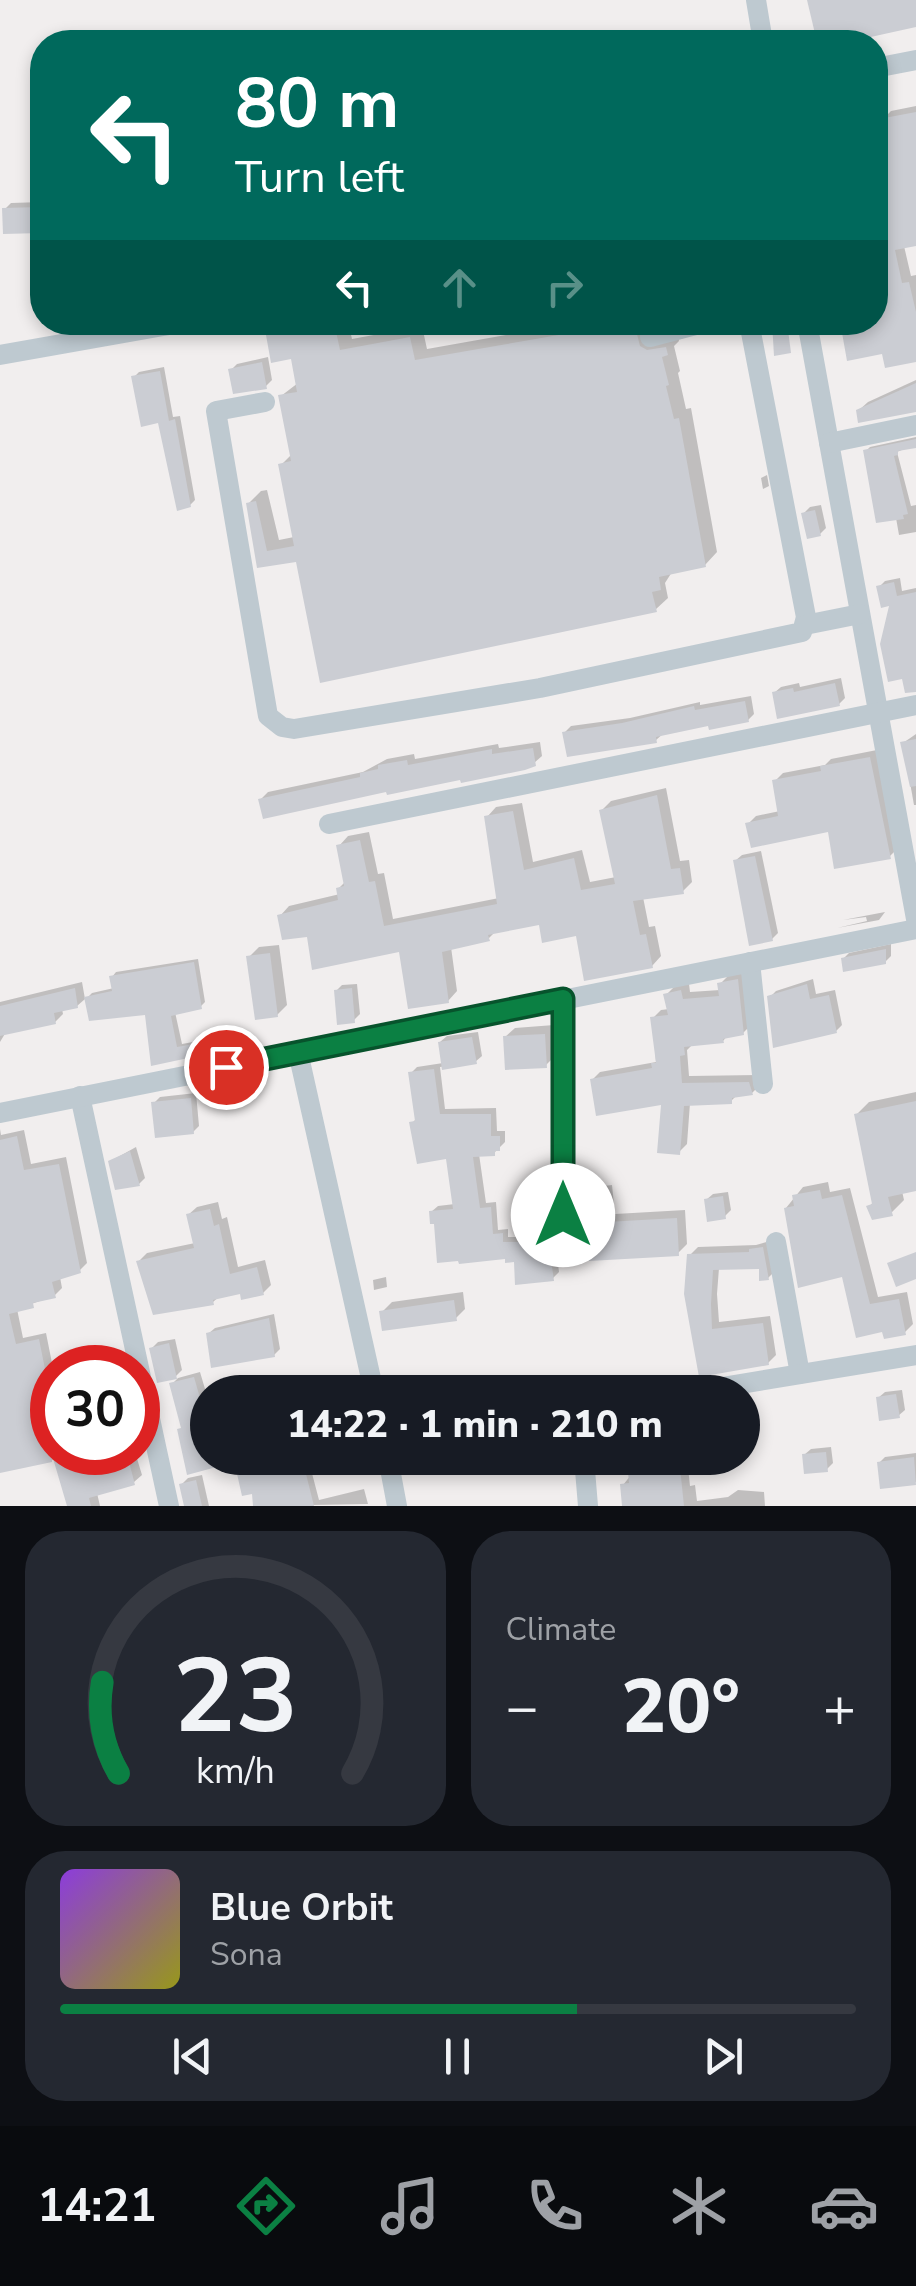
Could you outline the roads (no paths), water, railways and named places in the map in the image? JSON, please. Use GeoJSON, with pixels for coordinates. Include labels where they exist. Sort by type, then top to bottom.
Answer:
{"type":"FeatureCollection","features":[{"type":"Feature","properties":{"kind":"street"},"geometry":{"type":"LineString","coordinates":[[756,0],[761,30]]}},
{"type":"Feature","properties":{"kind":"street"},"geometry":{"type":"LineString","coordinates":[[888,65],[916,60]]}},
{"type":"Feature","properties":{"kind":"street"},"geometry":{"type":"LineString","coordinates":[[0,356],[115,335]]}},
{"type":"Feature","properties":{"kind":"street"},"geometry":{"type":"LineString","coordinates":[[650,337],[657,335]]}},
{"type":"Feature","properties":{"kind":"street"},"geometry":{"type":"LineString","coordinates":[[265,402],[216,410],[266,707],[273,722],[294,729],[522,691],[802,632],[806,617],[752,335]]}},
{"type":"Feature","properties":{"kind":"street"},"geometry":{"type":"LineString","coordinates":[[810,335],[916,920]]}},
{"type":"Feature","properties":{"kind":"street"},"geometry":{"type":"LineString","coordinates":[[829,443],[916,426]]}},
{"type":"Feature","properties":{"kind":"street"},"geometry":{"type":"LineString","coordinates":[[805,626],[860,614]]}},
{"type":"Feature","properties":{"kind":"street"},"geometry":{"type":"LineString","coordinates":[[328,824],[916,705]]}},
{"type":"Feature","properties":{"kind":"street"},"geometry":{"type":"LineString","coordinates":[[0,1113],[916,929]]}},
{"type":"Feature","properties":{"kind":"street"},"geometry":{"type":"LineString","coordinates":[[750,962],[764,1084]]}},
{"type":"Feature","properties":{"kind":"street"},"geometry":{"type":"LineString","coordinates":[[563,999],[563,1254]]}},
{"type":"Feature","properties":{"kind":"street"},"geometry":{"type":"LineString","coordinates":[[298,1052],[370,1375]]}},
{"type":"Feature","properties":{"kind":"street"},"geometry":{"type":"LineString","coordinates":[[80,1096],[169,1506]]}},
{"type":"Feature","properties":{"kind":"street"},"geometry":{"type":"LineString","coordinates":[[776,1242],[800,1374]]}},
{"type":"Feature","properties":{"kind":"street"},"geometry":{"type":"LineString","coordinates":[[760,1381],[916,1355]]}},
{"type":"Feature","properties":{"kind":"street"},"geometry":{"type":"LineString","coordinates":[[392,1475],[398,1506]]}},
{"type":"Feature","properties":{"kind":"street"},"geometry":{"type":"LineString","coordinates":[[585,1475],[588,1506]]}}]}
